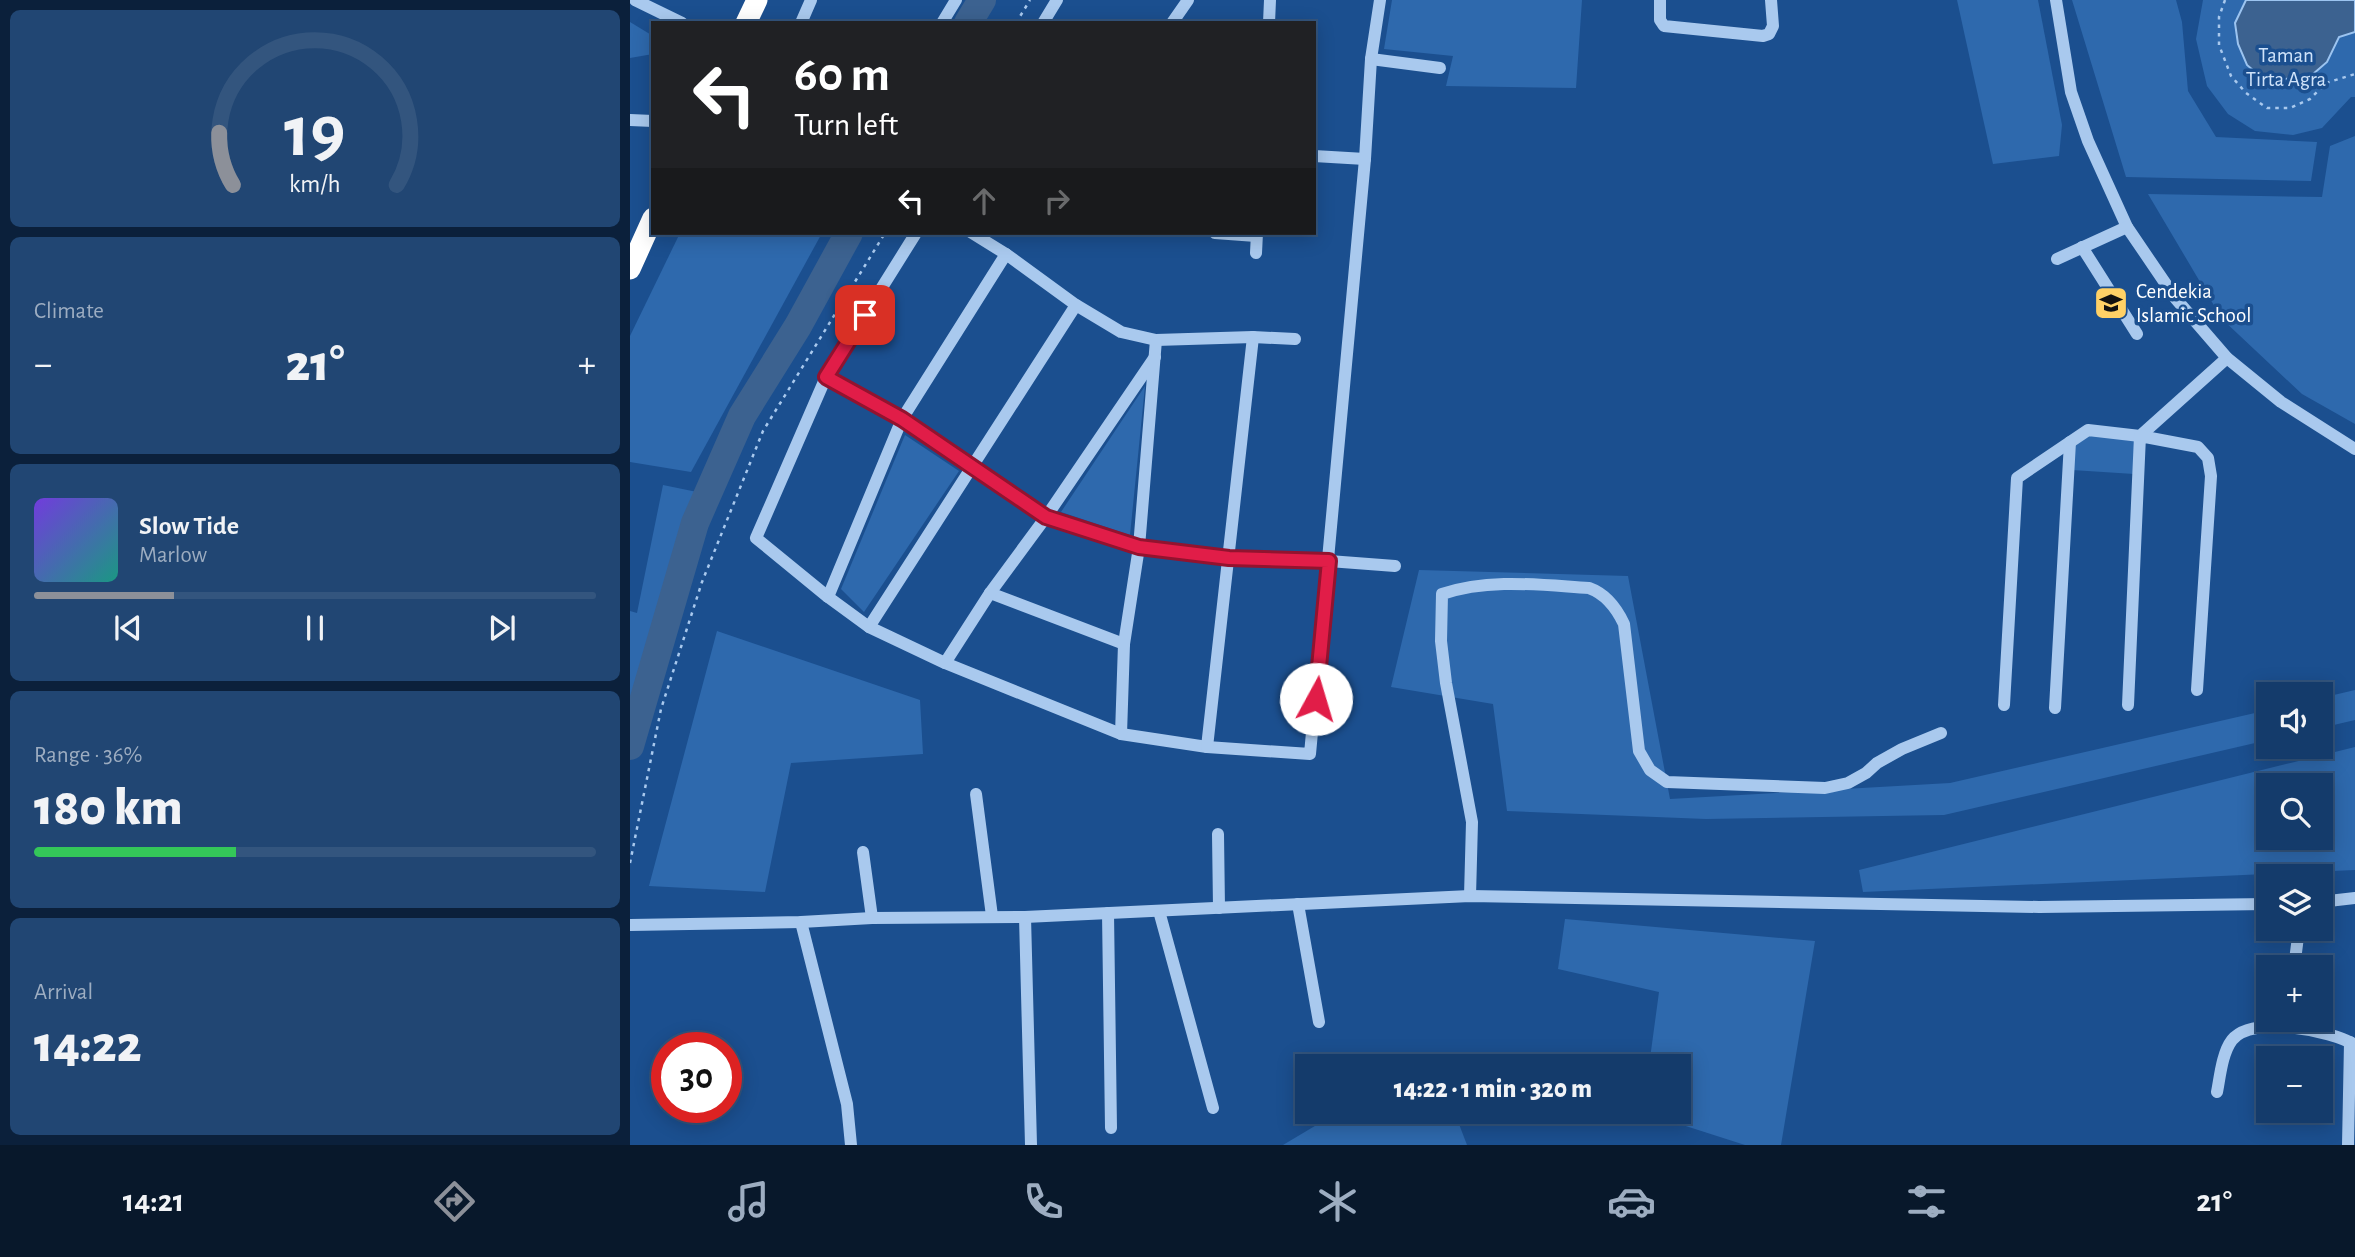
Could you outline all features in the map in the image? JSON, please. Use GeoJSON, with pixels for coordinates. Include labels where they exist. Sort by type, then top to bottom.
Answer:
{"type":"FeatureCollection","features":[{"type":"Feature","properties":{"kind":"highway"},"geometry":{"type":"LineString","coordinates":[[747,21],[757,0]]}},
{"type":"Feature","properties":{"kind":"highway"},"geometry":{"type":"LineString","coordinates":[[631,266],[651,222]]}},
{"type":"Feature","properties":{"kind":"street"},"geometry":{"type":"LineString","coordinates":[[635,0],[678,21]]}},
{"type":"Feature","properties":{"kind":"street"},"geometry":{"type":"LineString","coordinates":[[802,21],[811,0]]}},
{"type":"Feature","properties":{"kind":"street"},"geometry":{"type":"LineString","coordinates":[[943,21],[956,0]]}},
{"type":"Feature","properties":{"kind":"street"},"geometry":{"type":"LineString","coordinates":[[1044,21],[1057,0]]}},
{"type":"Feature","properties":{"kind":"street"},"geometry":{"type":"LineString","coordinates":[[1173,21],[1188,0]]}},
{"type":"Feature","properties":{"kind":"street"},"geometry":{"type":"LineString","coordinates":[[1269,21],[1270,0]]}},
{"type":"Feature","properties":{"kind":"street"},"geometry":{"type":"LineString","coordinates":[[915,235],[826,377],[756,538],[869,627],[945,663],[1121,734],[1207,747],[1310,754],[1365,159],[1371,60],[1380,0]]}},
{"type":"Feature","properties":{"kind":"street"},"geometry":{"type":"LineString","coordinates":[[1660,0],[1660,20],[1664,26],[1763,36],[1769,34],[1773,26],[1771,0]]}},
{"type":"Feature","properties":{"kind":"street"},"geometry":{"type":"LineString","coordinates":[[2056,0],[2071,92],[2088,141],[2127,227],[2176,299],[2227,358],[2281,402],[2355,449]]}},
{"type":"Feature","properties":{"kind":"street"},"geometry":{"type":"LineString","coordinates":[[1371,60],[1440,68]]}},
{"type":"Feature","properties":{"kind":"street"},"geometry":{"type":"LineString","coordinates":[[630,120],[651,121]]}},
{"type":"Feature","properties":{"kind":"street"},"geometry":{"type":"LineString","coordinates":[[1316,156],[1365,159]]}},
{"type":"Feature","properties":{"kind":"street"},"geometry":{"type":"LineString","coordinates":[[2057,259],[2127,227]]}},
{"type":"Feature","properties":{"kind":"street"},"geometry":{"type":"LineString","coordinates":[[975,235],[1076,305],[1121,332],[1156,340],[1253,337],[1294,339]]}},
{"type":"Feature","properties":{"kind":"street"},"geometry":{"type":"LineString","coordinates":[[1256,253],[1257,235]]}},
{"type":"Feature","properties":{"kind":"street"},"geometry":{"type":"LineString","coordinates":[[2082,247],[2137,334]]}},
{"type":"Feature","properties":{"kind":"street"},"geometry":{"type":"LineString","coordinates":[[828,597],[902,419],[1006,254]]}},
{"type":"Feature","properties":{"kind":"street"},"geometry":{"type":"LineString","coordinates":[[869,627],[1076,305]]}},
{"type":"Feature","properties":{"kind":"street"},"geometry":{"type":"LineString","coordinates":[[1207,747],[1253,337]]}},
{"type":"Feature","properties":{"kind":"street"},"geometry":{"type":"LineString","coordinates":[[1121,734],[1124,644],[1139,547],[1156,340]]}},
{"type":"Feature","properties":{"kind":"street"},"geometry":{"type":"LineString","coordinates":[[945,663],[990,593],[1156,357]]}},
{"type":"Feature","properties":{"kind":"street"},"geometry":{"type":"LineString","coordinates":[[2128,705],[2140,436],[2227,358]]}},
{"type":"Feature","properties":{"kind":"street"},"geometry":{"type":"LineString","coordinates":[[826,377],[902,419],[1046,517],[1139,547],[1229,558],[1395,566]]}},
{"type":"Feature","properties":{"kind":"street"},"geometry":{"type":"LineString","coordinates":[[2004,705],[2017,478],[2088,430],[2198,447],[2208,458],[2211,476],[2197,690]]}},
{"type":"Feature","properties":{"kind":"street"},"geometry":{"type":"LineString","coordinates":[[2055,708],[2070,442]]}},
{"type":"Feature","properties":{"kind":"street"},"geometry":{"type":"LineString","coordinates":[[1470,896],[1472,822],[1446,684],[1441,641],[1442,594],[1461,588],[1498,584],[1588,588],[1600,592],[1619,612],[1623,624],[1639,751],[1650,770],[1667,782],[1825,788],[1848,783],[1894,754],[1941,733]]}},
{"type":"Feature","properties":{"kind":"street"},"geometry":{"type":"LineString","coordinates":[[990,593],[1124,644]]}},
{"type":"Feature","properties":{"kind":"street"},"geometry":{"type":"LineString","coordinates":[[976,794],[992,916]]}},
{"type":"Feature","properties":{"kind":"street"},"geometry":{"type":"LineString","coordinates":[[1218,834],[1219,908]]}},
{"type":"Feature","properties":{"kind":"street"},"geometry":{"type":"LineString","coordinates":[[863,852],[872,918]]}},
{"type":"Feature","properties":{"kind":"street"},"geometry":{"type":"LineString","coordinates":[[630,925],[1025,917],[1470,896],[2039,907],[2256,904]]}},
{"type":"Feature","properties":{"kind":"street"},"geometry":{"type":"LineString","coordinates":[[2333,901],[2355,898]]}},
{"type":"Feature","properties":{"kind":"street"},"geometry":{"type":"LineString","coordinates":[[1298,904],[1319,1022]]}},
{"type":"Feature","properties":{"kind":"street"},"geometry":{"type":"LineString","coordinates":[[1159,911],[1213,1108]]}},
{"type":"Feature","properties":{"kind":"street"},"geometry":{"type":"LineString","coordinates":[[1108,913],[1111,1128]]}},
{"type":"Feature","properties":{"kind":"street"},"geometry":{"type":"LineString","coordinates":[[1025,917],[1031,1145]]}},
{"type":"Feature","properties":{"kind":"street"},"geometry":{"type":"LineString","coordinates":[[802,922],[844,1091],[851,1145]]}},
{"type":"Feature","properties":{"kind":"street"},"geometry":{"type":"LineString","coordinates":[[2217,1092],[2229,1043],[2237,1034],[2256,1029]]}},
{"type":"Feature","properties":{"kind":"street"},"geometry":{"type":"LineString","coordinates":[[2313,1032],[2353,1044],[2348,1145]]}},
{"type":"Feature","properties":{"kind":"path"},"geometry":{"type":"LineString","coordinates":[[1017,21],[1030,0]]}},
{"type":"Feature","properties":{"kind":"path"},"geometry":{"type":"LineString","coordinates":[[2225,0],[2219,17],[2219,44],[2231,76],[2246,93],[2267,108],[2290,108],[2310,99],[2326,83],[2355,74]]}},
{"type":"Feature","properties":{"kind":"path"},"geometry":{"type":"LineString","coordinates":[[630,863],[661,709],[702,582],[763,431],[884,235]]}},
{"type":"Feature","properties":{"kind":"green space"},"geometry":{"type":"Polygon","coordinates":[[[1392,0],[1582,0],[1576,88],[1446,86],[1453,56],[1384,49],[1392,0]]]}},
{"type":"Feature","properties":{"kind":"green space"},"geometry":{"type":"Polygon","coordinates":[[[1957,0],[2038,0],[2062,125],[2059,156],[1993,164],[1957,0]]]}},
{"type":"Feature","properties":{"kind":"green space"},"geometry":{"type":"Polygon","coordinates":[[[2072,0],[2176,0],[2182,22],[2188,91],[2216,137],[2317,142],[2311,181],[2126,177],[2072,0]]]}},
{"type":"Feature","properties":{"kind":"green space","name":"Taman Tirta Agra"},"geometry":{"type":"Polygon","coordinates":[[[2203,0],[2355,0],[2355,97],[2351,97],[2322,128],[2293,135],[2255,131],[2228,114],[2207,86],[2196,39],[2203,0]]]}},
{"type":"Feature","properties":{"kind":"green space"},"geometry":{"type":"Polygon","coordinates":[[[630,22],[651,35],[651,54],[630,58],[630,22]]]}},
{"type":"Feature","properties":{"kind":"green space"},"geometry":{"type":"Polygon","coordinates":[[[2355,136],[2355,424],[2302,394],[2222,319],[2148,194],[2322,197],[2330,146],[2355,136]]]}},
{"type":"Feature","properties":{"kind":"green space"},"geometry":{"type":"Polygon","coordinates":[[[679,235],[821,235],[691,472],[630,462],[630,336],[679,235]]]}},
{"type":"Feature","properties":{"kind":"green space"},"geometry":{"type":"Polygon","coordinates":[[[1145,386],[1130,535],[1061,512],[1145,386]]]}},
{"type":"Feature","properties":{"kind":"green space"},"geometry":{"type":"Polygon","coordinates":[[[905,435],[959,471],[864,612],[841,589],[905,435]]]}},
{"type":"Feature","properties":{"kind":"green space"},"geometry":{"type":"Polygon","coordinates":[[[2089,435],[2136,440],[2134,474],[2072,470],[2075,446],[2089,435]]]}},
{"type":"Feature","properties":{"kind":"green space"},"geometry":{"type":"Polygon","coordinates":[[[663,485],[697,492],[630,704],[630,611],[637,613],[663,485]]]}},
{"type":"Feature","properties":{"kind":"green space"},"geometry":{"type":"Polygon","coordinates":[[[1419,570],[1628,576],[1670,799],[1950,783],[2256,713],[2256,743],[1944,815],[1706,819],[1507,811],[1493,704],[1391,687],[1419,570]]]}},
{"type":"Feature","properties":{"kind":"green space"},"geometry":{"type":"Polygon","coordinates":[[[717,631],[920,700],[923,754],[791,763],[765,892],[649,886],[717,631]]]}},
{"type":"Feature","properties":{"kind":"green space"},"geometry":{"type":"Polygon","coordinates":[[[2355,690],[2355,720],[2333,725],[2333,695],[2355,690]]]}},
{"type":"Feature","properties":{"kind":"green space"},"geometry":{"type":"Polygon","coordinates":[[[2355,747],[2355,870],[2333,871],[2333,864],[2256,864],[2256,874],[1863,892],[1859,870],[2307,759],[2333,759],[2333,752],[2355,747]]]}},
{"type":"Feature","properties":{"kind":"green space"},"geometry":{"type":"Polygon","coordinates":[[[1565,919],[1815,941],[1781,1145],[1745,1145],[1679,1124],[1691,1124],[1691,1054],[1651,1054],[1659,992],[1558,969],[1565,919]]]}},
{"type":"Feature","properties":{"kind":"green space"},"geometry":{"type":"Polygon","coordinates":[[[1318,1124],[1459,1124],[1467,1145],[1283,1145],[1318,1124]]]}},
{"type":"Feature","properties":{"kind":"shaded area"},"geometry":{"type":"Polygon","coordinates":[[[2246,0],[2355,0],[2355,32],[2339,37],[2327,62],[2313,74],[2275,81],[2261,77],[2247,65],[2238,44],[2235,23],[2246,0]]]}},
{"type":"Feature","properties":{"kind":"waterway"},"geometry":{"type":"LineString","coordinates":[[969,21],[982,0]]}},
{"type":"Feature","properties":{"kind":"waterway"},"geometry":{"type":"LineString","coordinates":[[630,746],[695,523],[742,416],[798,326],[848,235]]}},
{"type":"Feature","properties":{"kind":"place","name":"Cendekia Islamic School"},"geometry":{"type":"Point","coordinates":[2111,303]}},
{"type":"Feature","properties":{"kind":"route"},"geometry":{"type":"LineString","coordinates":[[865,315],[826,377],[902,419],[1046,517],[1139,547],[1229,558],[1329,561],[1316,699]]}}]}
